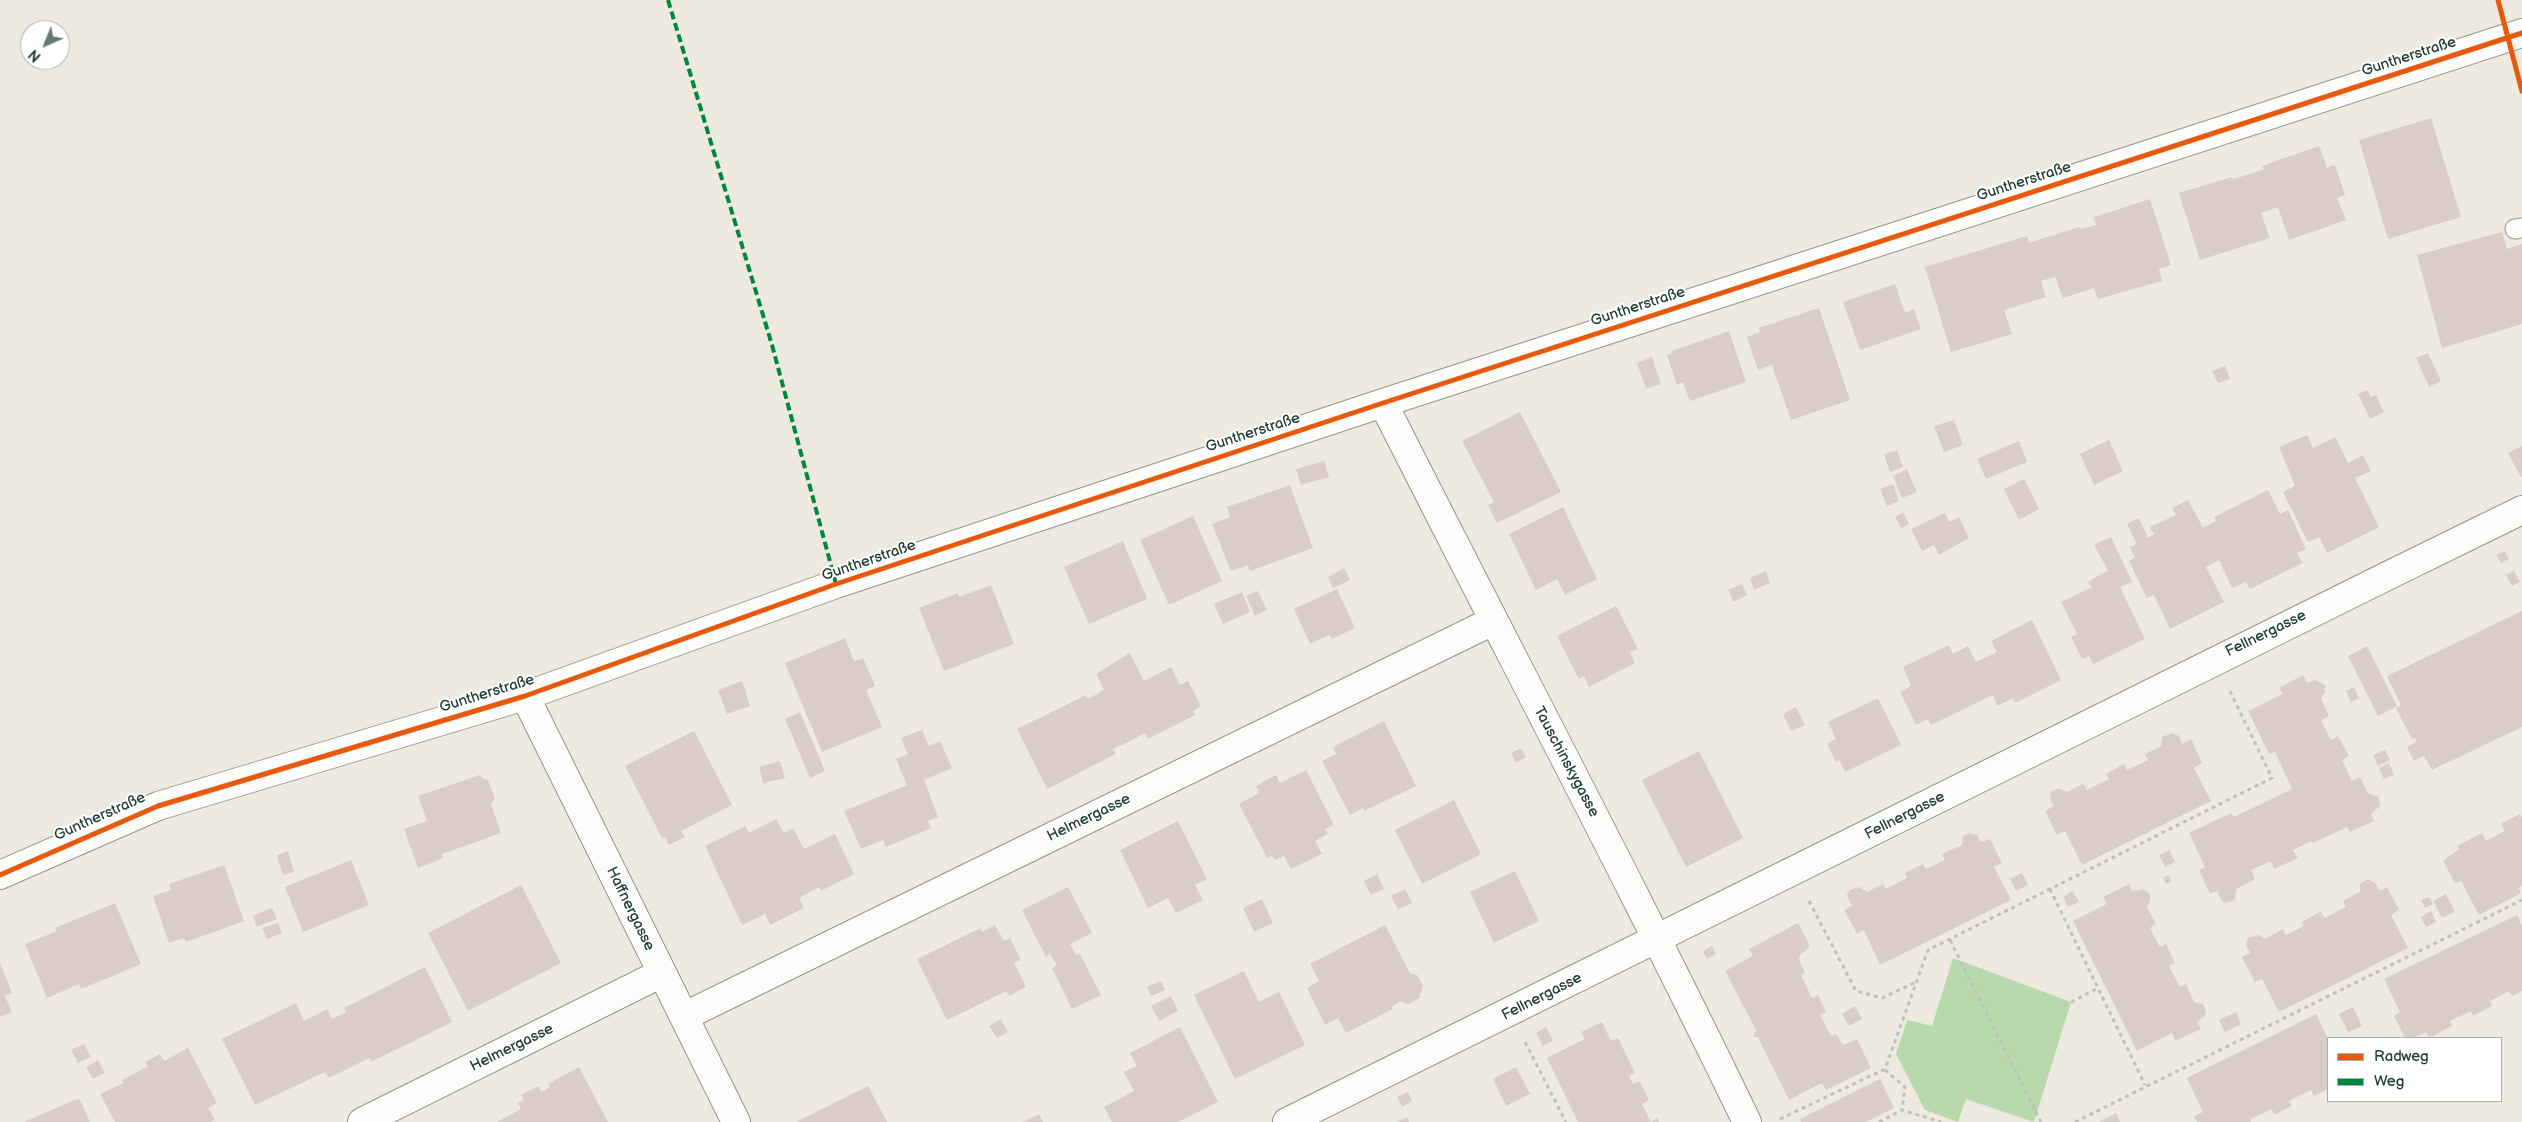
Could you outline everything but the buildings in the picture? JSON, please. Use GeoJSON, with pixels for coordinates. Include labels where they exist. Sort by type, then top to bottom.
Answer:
{"type":"FeatureCollection","features":[{"type":"Feature","properties":{"kind":"street","name":"Guntherstraße"},"geometry":{"type":"LineString","coordinates":[[0,875],[158,806],[525,696],[836,584],[1383,403],[2522,33]]}},
{"type":"Feature","properties":{"kind":"street","name":"Tauschinskygasse"},"geometry":{"type":"LineString","coordinates":[[1383,403],[1493,621],[1658,938],[1747,1122]]}},
{"type":"Feature","properties":{"kind":"street","name":"Fellnergasse"},"geometry":{"type":"LineString","coordinates":[[1287,1122],[1794,872],[2215,659],[2522,510]]}},
{"type":"Feature","properties":{"kind":"street","name":"Helmergasse"},"geometry":{"type":"LineString","coordinates":[[685,1016],[1493,621]]}},
{"type":"Feature","properties":{"kind":"street","name":"Haffnergasse"},"geometry":{"type":"LineString","coordinates":[[525,696],[736,1122]]}},
{"type":"Feature","properties":{"kind":"street","name":"Helmergasse"},"geometry":{"type":"LineString","coordinates":[[362,1122],[662,973]]}},
{"type":"Feature","properties":{"kind":"path"},"geometry":{"type":"LineString","coordinates":[[1774,1122],[1885,1069],[1928,950],[2272,778],[2215,659]]}},
{"type":"Feature","properties":{"kind":"path"},"geometry":{"type":"LineString","coordinates":[[1794,872],[1856,991],[1882,998],[1917,982]]}},
{"type":"Feature","properties":{"kind":"path"},"geometry":{"type":"LineString","coordinates":[[2050,889],[2145,1086]]}},
{"type":"Feature","properties":{"kind":"path"},"geometry":{"type":"LineString","coordinates":[[2075,1122],[2522,900]]}},
{"type":"Feature","properties":{"kind":"path"},"geometry":{"type":"LineString","coordinates":[[1950,940],[2041,1122]]}},
{"type":"Feature","properties":{"kind":"path"},"geometry":{"type":"LineString","coordinates":[[2064,1006],[2098,988]]}},
{"type":"Feature","properties":{"kind":"path"},"geometry":{"type":"LineString","coordinates":[[1510,1013],[1566,1122]]}},
{"type":"Feature","properties":{"kind":"path"},"geometry":{"type":"LineString","coordinates":[[1885,1069],[1905,1087],[1902,1110]]}},
{"type":"Feature","properties":{"kind":"path"},"geometry":{"type":"LineString","coordinates":[[1879,1122],[1902,1110],[1941,1122]]}},
{"type":"Feature","properties":{"kind":"green space"},"geometry":{"type":"Polygon","coordinates":[[[1953,958],[2071,1002],[2034,1122],[1966,1099],[1958,1122],[1925,1110],[1896,1054],[1907,1020],[1932,1026],[1953,958]]]}},
{"type":"Feature","properties":{"kind":"marked path"},"geometry":{"type":"LineString","coordinates":[[668,0],[772,345],[836,584]]}},
{"type":"Feature","properties":{"kind":"cycle path"},"geometry":{"type":"LineString","coordinates":[[2498,0],[2522,91]]}},
{"type":"Feature","properties":{"kind":"cycle path"},"geometry":{"type":"LineString","coordinates":[[0,875],[158,806],[525,696],[836,584],[1383,403],[2522,33]]}}]}
